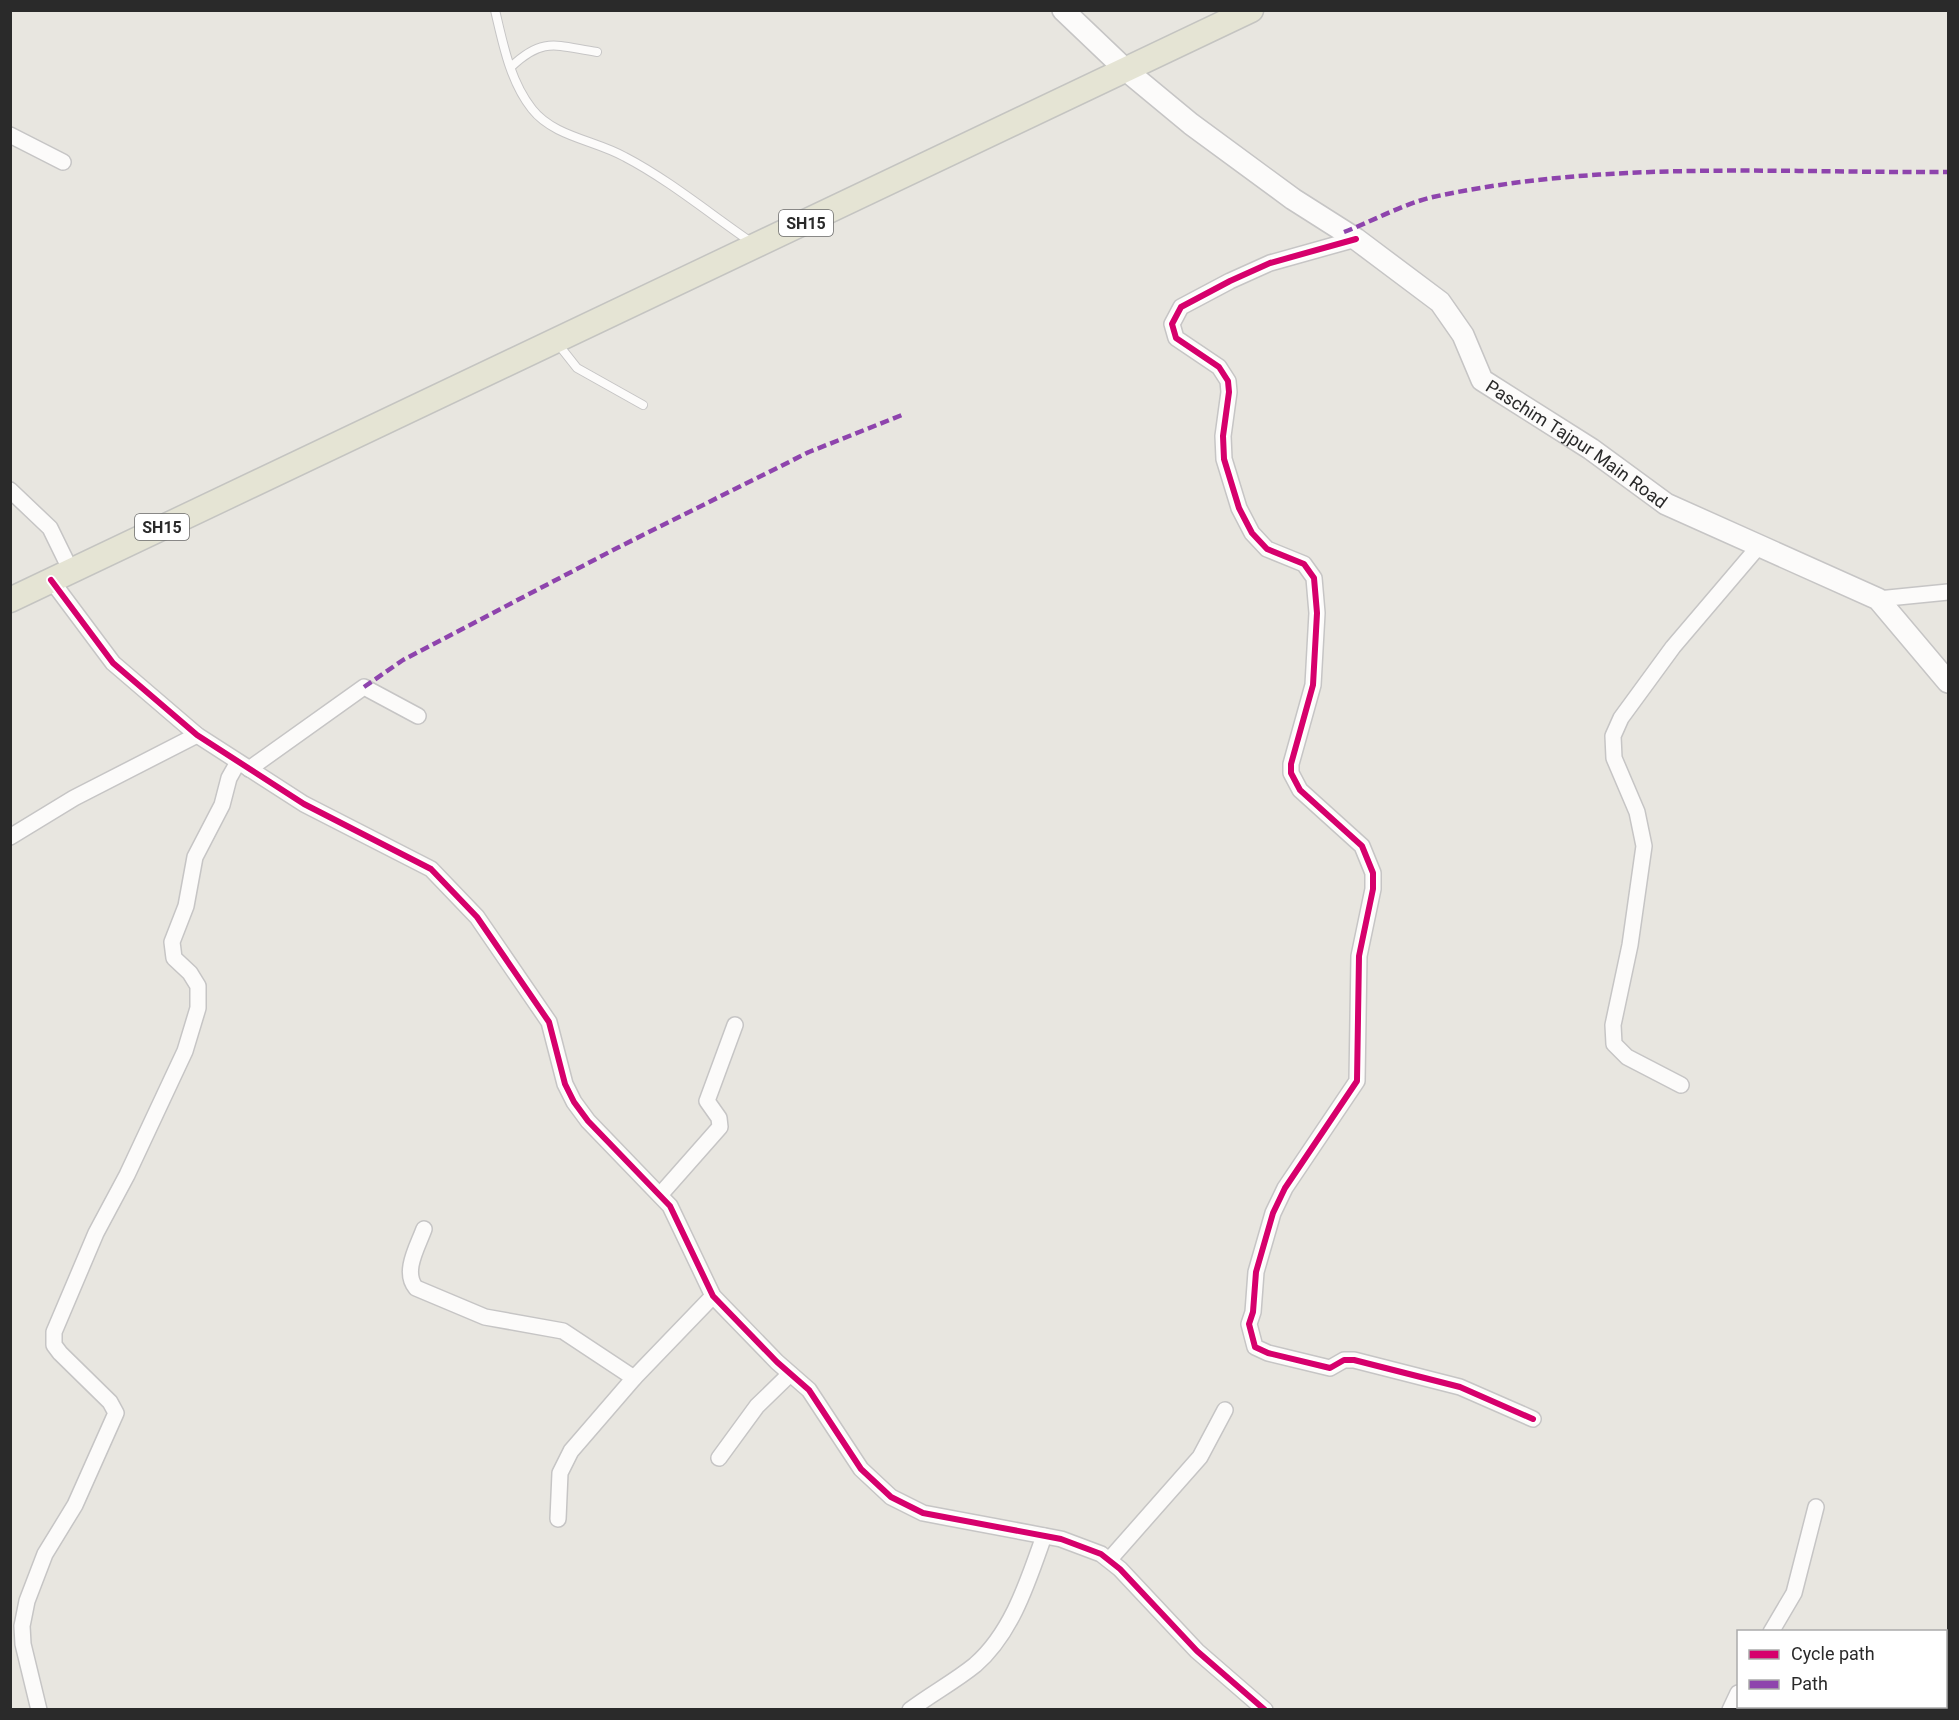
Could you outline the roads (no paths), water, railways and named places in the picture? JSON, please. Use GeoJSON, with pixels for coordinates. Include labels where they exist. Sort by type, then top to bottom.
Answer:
{"type":"FeatureCollection","features":[{"type":"Feature","properties":{"kind":"main road","name":"SH15"},"geometry":{"type":"LineString","coordinates":[[10,600],[555,340],[757,247],[1251,10]]}},
{"type":"Feature","properties":{"kind":"street","name":"Paschim Tajpur Main Road"},"geometry":{"type":"LineString","coordinates":[[1063,10],[1127,71],[1191,124],[1293,199],[1356,239],[1440,302],[1463,334],[1482,380],[1591,449],[1666,504],[1878,598],[1948,681]]}},
{"type":"Feature","properties":{"kind":"street"},"geometry":{"type":"LineString","coordinates":[[10,135],[63,162]]}},
{"type":"Feature","properties":{"kind":"street"},"geometry":{"type":"LineString","coordinates":[[1356,239],[1270,263],[1230,281],[1181,307],[1172,324],[1173,333],[1181,344],[1219,368],[1228,381],[1224,459],[1239,508],[1252,533],[1267,549],[1304,564],[1314,578],[1317,613],[1313,685],[1294,752],[1291,773],[1300,790],[1362,846],[1373,873],[1359,956],[1356,1081],[1353,1091],[1285,1188],[1273,1213],[1256,1272],[1249,1330],[1255,1347],[1268,1353],[1330,1368],[1344,1360],[1354,1360],[1448,1383],[1533,1419]]}},
{"type":"Feature","properties":{"kind":"street"},"geometry":{"type":"LineString","coordinates":[[10,490],[50,528],[61,575],[113,663],[197,735],[243,766],[304,804],[431,869],[477,917],[546,1015],[553,1033],[565,1084],[574,1102],[588,1121],[660,1195],[677,1216],[712,1296],[820,1405],[861,1469],[891,1497],[922,1512],[1085,1546],[1110,1559],[1197,1652],[1265,1710]]}},
{"type":"Feature","properties":{"kind":"street"},"geometry":{"type":"LineString","coordinates":[[1681,1085],[1627,1057],[1614,1044],[1613,1026],[1630,945],[1644,846],[1636,812],[1614,758],[1613,736],[1621,718],[1673,647],[1759,546]]}},
{"type":"Feature","properties":{"kind":"street"},"geometry":{"type":"LineString","coordinates":[[1878,598],[1948,592]]}},
{"type":"Feature","properties":{"kind":"street"},"geometry":{"type":"LineString","coordinates":[[39,1710],[17,1634],[45,1554],[75,1505],[116,1413],[110,1402],[60,1353],[54,1345],[54,1332],[96,1233],[127,1175],[185,1051],[198,1008],[198,986],[190,973],[174,958],[172,942],[186,906],[189,876],[198,847],[222,805],[229,778],[243,766],[364,687],[418,716]]}},
{"type":"Feature","properties":{"kind":"street"},"geometry":{"type":"LineString","coordinates":[[10,837],[74,798],[197,735]]}},
{"type":"Feature","properties":{"kind":"street"},"geometry":{"type":"LineString","coordinates":[[660,1195],[720,1127],[719,1118],[707,1101],[708,1094],[735,1025]]}},
{"type":"Feature","properties":{"kind":"street"},"geometry":{"type":"LineString","coordinates":[[424,1229],[410,1273],[411,1282],[416,1288],[485,1317],[563,1331],[634,1378]]}},
{"type":"Feature","properties":{"kind":"street"},"geometry":{"type":"LineString","coordinates":[[558,1519],[560,1473],[571,1451],[634,1378],[712,1296]]}},
{"type":"Feature","properties":{"kind":"street"},"geometry":{"type":"LineString","coordinates":[[719,1458],[758,1406],[790,1374]]}},
{"type":"Feature","properties":{"kind":"street"},"geometry":{"type":"LineString","coordinates":[[1110,1559],[1200,1458],[1225,1410]]}},
{"type":"Feature","properties":{"kind":"street"},"geometry":{"type":"LineString","coordinates":[[1772,1630],[1794,1593],[1816,1507]]}},
{"type":"Feature","properties":{"kind":"street"},"geometry":{"type":"LineString","coordinates":[[910,1710],[962,1675],[993,1645],[1006,1628],[1022,1595],[1044,1536]]}},
{"type":"Feature","properties":{"kind":"street"},"geometry":{"type":"LineString","coordinates":[[1730,1710],[1737,1695]]}},
{"type":"Feature","properties":{"kind":"lane"},"geometry":{"type":"LineString","coordinates":[[495,10],[511,67],[533,111],[548,123],[624,156],[757,247]]}},
{"type":"Feature","properties":{"kind":"lane"},"geometry":{"type":"LineString","coordinates":[[511,67],[526,52],[540,47],[597,52]]}},
{"type":"Feature","properties":{"kind":"lane"},"geometry":{"type":"LineString","coordinates":[[555,340],[576,368],[643,405]]}}]}
